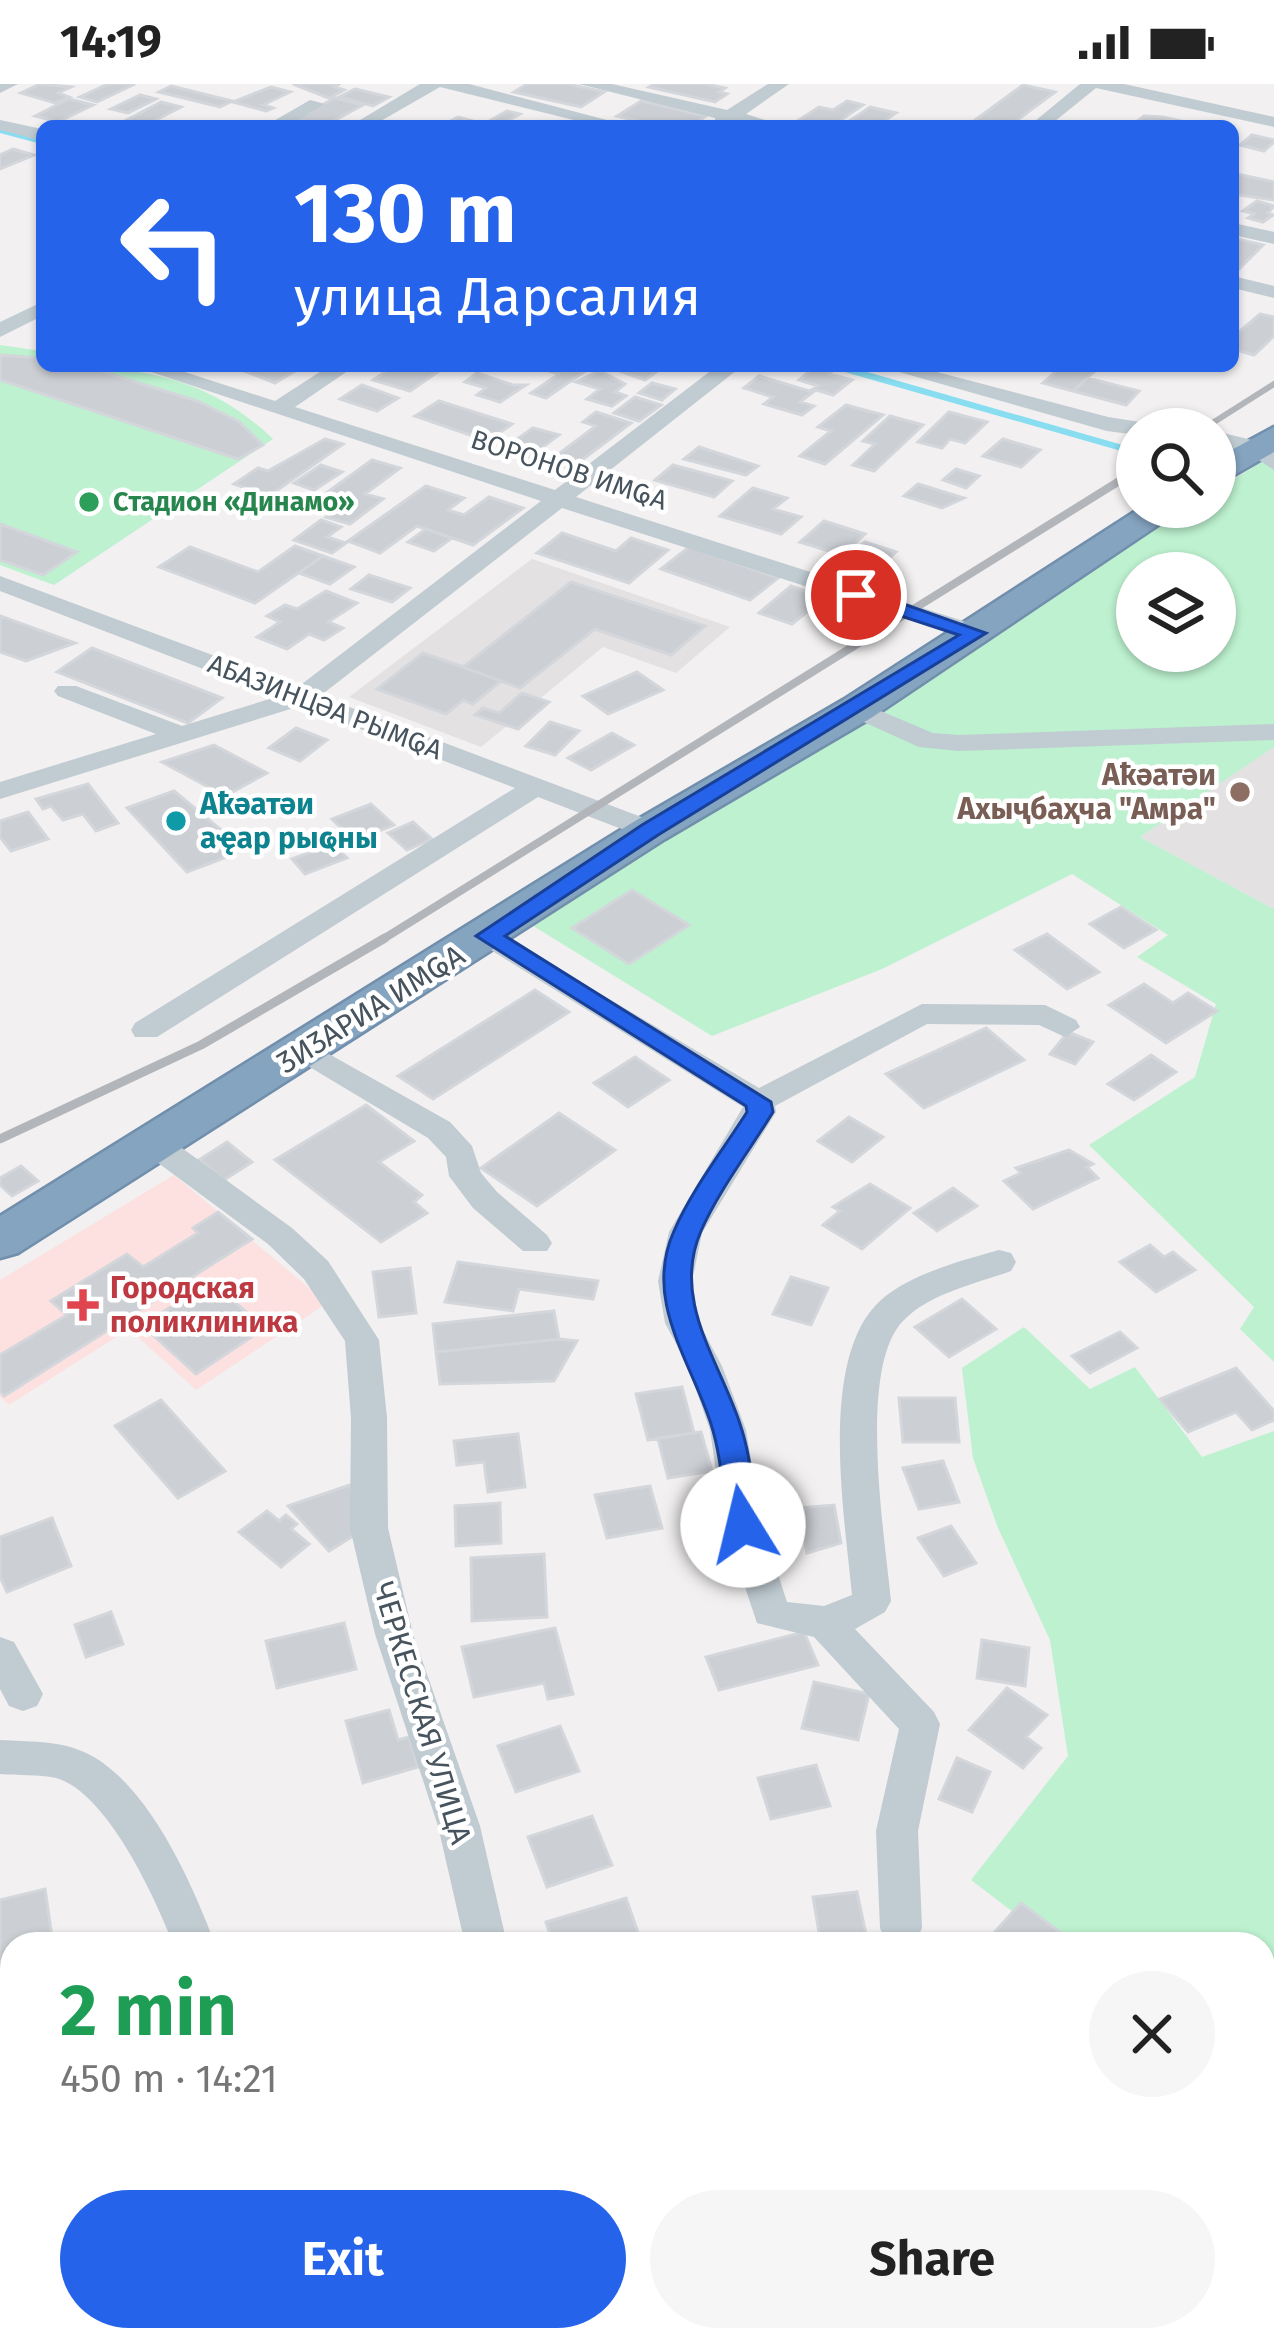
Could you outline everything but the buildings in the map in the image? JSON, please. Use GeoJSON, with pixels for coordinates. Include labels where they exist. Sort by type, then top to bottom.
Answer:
{"type":"FeatureCollection","features":[{"type":"Feature","properties":{"kind":"highway"},"geometry":{"type":"LineString","coordinates":[[1236,465],[1268,449]]}},
{"type":"Feature","properties":{"kind":"highway","name":"ӠИӠАРИА ИМҨА"},"geometry":{"type":"LineString","coordinates":[[0,1240],[650,830],[857,709],[1135,528]]}},
{"type":"Feature","properties":{"kind":"street"},"geometry":{"type":"LineString","coordinates":[[0,88],[9,84]]}},
{"type":"Feature","properties":{"kind":"street"},"geometry":{"type":"LineString","coordinates":[[370,120],[433,84]]}},
{"type":"Feature","properties":{"kind":"street"},"geometry":{"type":"LineString","coordinates":[[447,84],[596,120]]}},
{"type":"Feature","properties":{"kind":"street"},"geometry":{"type":"LineString","coordinates":[[588,84],[719,120]]}},
{"type":"Feature","properties":{"kind":"street"},"geometry":{"type":"LineString","coordinates":[[725,120],[780,84]]}},
{"type":"Feature","properties":{"kind":"street"},"geometry":{"type":"LineString","coordinates":[[1046,120],[1095,84],[1274,122]]}},
{"type":"Feature","properties":{"kind":"street"},"geometry":{"type":"LineString","coordinates":[[285,120],[316,104]]}},
{"type":"Feature","properties":{"kind":"street"},"geometry":{"type":"LineString","coordinates":[[0,125],[36,134]]}},
{"type":"Feature","properties":{"kind":"street"},"geometry":{"type":"LineString","coordinates":[[1239,230],[1274,238]]}},
{"type":"Feature","properties":{"kind":"street"},"geometry":{"type":"LineString","coordinates":[[1239,283],[1274,292]]}},
{"type":"Feature","properties":{"kind":"street"},"geometry":{"type":"LineString","coordinates":[[4,326],[36,311]]}},
{"type":"Feature","properties":{"kind":"street"},"geometry":{"type":"LineString","coordinates":[[4,326],[36,333]]}},
{"type":"Feature","properties":{"kind":"street","name":"ВОРОНОВ ИМҨА"},"geometry":{"type":"LineString","coordinates":[[163,372],[976,633]]}},
{"type":"Feature","properties":{"kind":"street"},"geometry":{"type":"LineString","coordinates":[[277,409],[335,372]]}},
{"type":"Feature","properties":{"kind":"street"},"geometry":{"type":"LineString","coordinates":[[0,791],[302,698],[723,372]]}},
{"type":"Feature","properties":{"kind":"street"},"geometry":{"type":"LineString","coordinates":[[912,372],[1116,425]]}},
{"type":"Feature","properties":{"kind":"street"},"geometry":{"type":"LineString","coordinates":[[1236,442],[1268,449]]}},
{"type":"Feature","properties":{"kind":"street","name":"АБАЗИНЦӘА РЫМҨА"},"geometry":{"type":"LineString","coordinates":[[0,583],[650,830]]}},
{"type":"Feature","properties":{"kind":"street"},"geometry":{"type":"LineString","coordinates":[[67,691],[182,735]]}},
{"type":"Feature","properties":{"kind":"street"},"geometry":{"type":"LineString","coordinates":[[857,709],[928,741],[959,743],[1274,732]]}},
{"type":"Feature","properties":{"kind":"street"},"geometry":{"type":"LineString","coordinates":[[146,1030],[535,787]]}},
{"type":"Feature","properties":{"kind":"street"},"geometry":{"type":"LineString","coordinates":[[488,936],[758,1102],[760,1112],[686,1232],[675,1281],[682,1323],[710,1379],[728,1430],[743,1525],[772,1612],[793,1622],[823,1622],[854,1618],[872,1601],[857,1432],[867,1367],[885,1318],[912,1298],[999,1262]]}},
{"type":"Feature","properties":{"kind":"street"},"geometry":{"type":"LineString","coordinates":[[758,1102],[922,1014],[1045,1015],[1065,1028]]}},
{"type":"Feature","properties":{"kind":"street"},"geometry":{"type":"LineString","coordinates":[[304,1050],[439,1130],[460,1154],[466,1176],[485,1201],[535,1243]]}},
{"type":"Feature","properties":{"kind":"street","name":"ЧЕРКЕССКАЯ УЛИЦА"},"geometry":{"type":"LineString","coordinates":[[153,1143],[280,1236],[330,1288],[362,1340],[369,1418],[369,1528],[394,1634],[459,1826],[483,1932]]}},
{"type":"Feature","properties":{"kind":"street"},"geometry":{"type":"LineString","coordinates":[[823,1622],[920,1724],[897,1831],[901,1928]]}},
{"type":"Feature","properties":{"kind":"street"},"geometry":{"type":"LineString","coordinates":[[0,1653],[23,1694]]}},
{"type":"Feature","properties":{"kind":"street"},"geometry":{"type":"LineString","coordinates":[[0,1756],[70,1763],[116,1803],[184,1912],[190,1932]]}},
{"type":"Feature","properties":{"kind":"shaded area"},"geometry":{"type":"Polygon","coordinates":[[[532,559],[730,627],[676,673],[603,647],[481,747],[349,697],[532,559]]]}},
{"type":"Feature","properties":{"kind":"shaded area","name":"Аҟәатәи Ахыҷбаҳча \"Амра\""},"geometry":{"type":"Polygon","coordinates":[[[1274,746],[1274,909],[1140,837],[1274,746]]]}},
{"type":"Feature","properties":{"kind":"shaded area","name":"Городская поликлиника"},"geometry":{"type":"Polygon","coordinates":[[[174,1175],[327,1303],[196,1390],[129,1329],[9,1405],[0,1397],[0,1280],[174,1175]]]}},
{"type":"Feature","properties":{"kind":"green space","name":"Cтадион «Динамо»"},"geometry":{"type":"Polygon","coordinates":[[[0,345],[36,350],[36,372],[137,372],[194,387],[247,417],[273,439],[54,585],[0,565],[0,345]]]}},
{"type":"Feature","properties":{"kind":"green space"},"geometry":{"type":"Polygon","coordinates":[[[1274,454],[1274,747],[1140,837],[1274,909],[1274,1362],[1240,1329],[1254,1307],[1089,1145],[1195,1077],[1216,1004],[1137,957],[1168,935],[1072,874],[882,969],[712,1036],[530,924],[1116,554],[1116,672],[1236,672],[1236,552],[1120,552],[1158,528],[1236,528],[1236,478],[1274,454]]]}},
{"type":"Feature","properties":{"kind":"green space"},"geometry":{"type":"Polygon","coordinates":[[[1024,1327],[1090,1389],[1135,1367],[1202,1457],[1274,1431],[1274,1932],[1039,1932],[971,1880],[1068,1756],[1050,1640],[998,1528],[973,1458],[962,1368],[1024,1327]]]}},
{"type":"Feature","properties":{"kind":"waterway"},"geometry":{"type":"LineString","coordinates":[[0,130],[36,139]]}},
{"type":"Feature","properties":{"kind":"waterway"},"geometry":{"type":"LineString","coordinates":[[856,372],[1116,446]]}},
{"type":"Feature","properties":{"kind":"railway"},"geometry":{"type":"LineString","coordinates":[[1236,408],[1274,384]]}},
{"type":"Feature","properties":{"kind":"railway"},"geometry":{"type":"LineString","coordinates":[[382,940],[1116,483]]}},
{"type":"Feature","properties":{"kind":"railway"},"geometry":{"type":"LineString","coordinates":[[0,1139],[201,1045],[382,940]]}},
{"type":"Feature","properties":{"kind":"place","name":"Cтадион «Динамо»"},"geometry":{"type":"Point","coordinates":[89,502]}},
{"type":"Feature","properties":{"kind":"place","name":"Аҟәатәи Ахыҷбаҳча \"Амра\""},"geometry":{"type":"Point","coordinates":[1240,792]}},
{"type":"Feature","properties":{"kind":"place","name":"Аҟәатәи аҿар рыҩны"},"geometry":{"type":"Point","coordinates":[176,821]}},
{"type":"Feature","properties":{"kind":"place","name":"Городская поликлиника"},"geometry":{"type":"Point","coordinates":[83,1305]}},
{"type":"Feature","properties":{"kind":"route"},"geometry":{"type":"LineString","coordinates":[[743,1525],[728,1430],[716,1391],[682,1323],[675,1281],[686,1232],[760,1112],[758,1102],[488,936],[650,830],[976,633],[856,595]]}}]}
